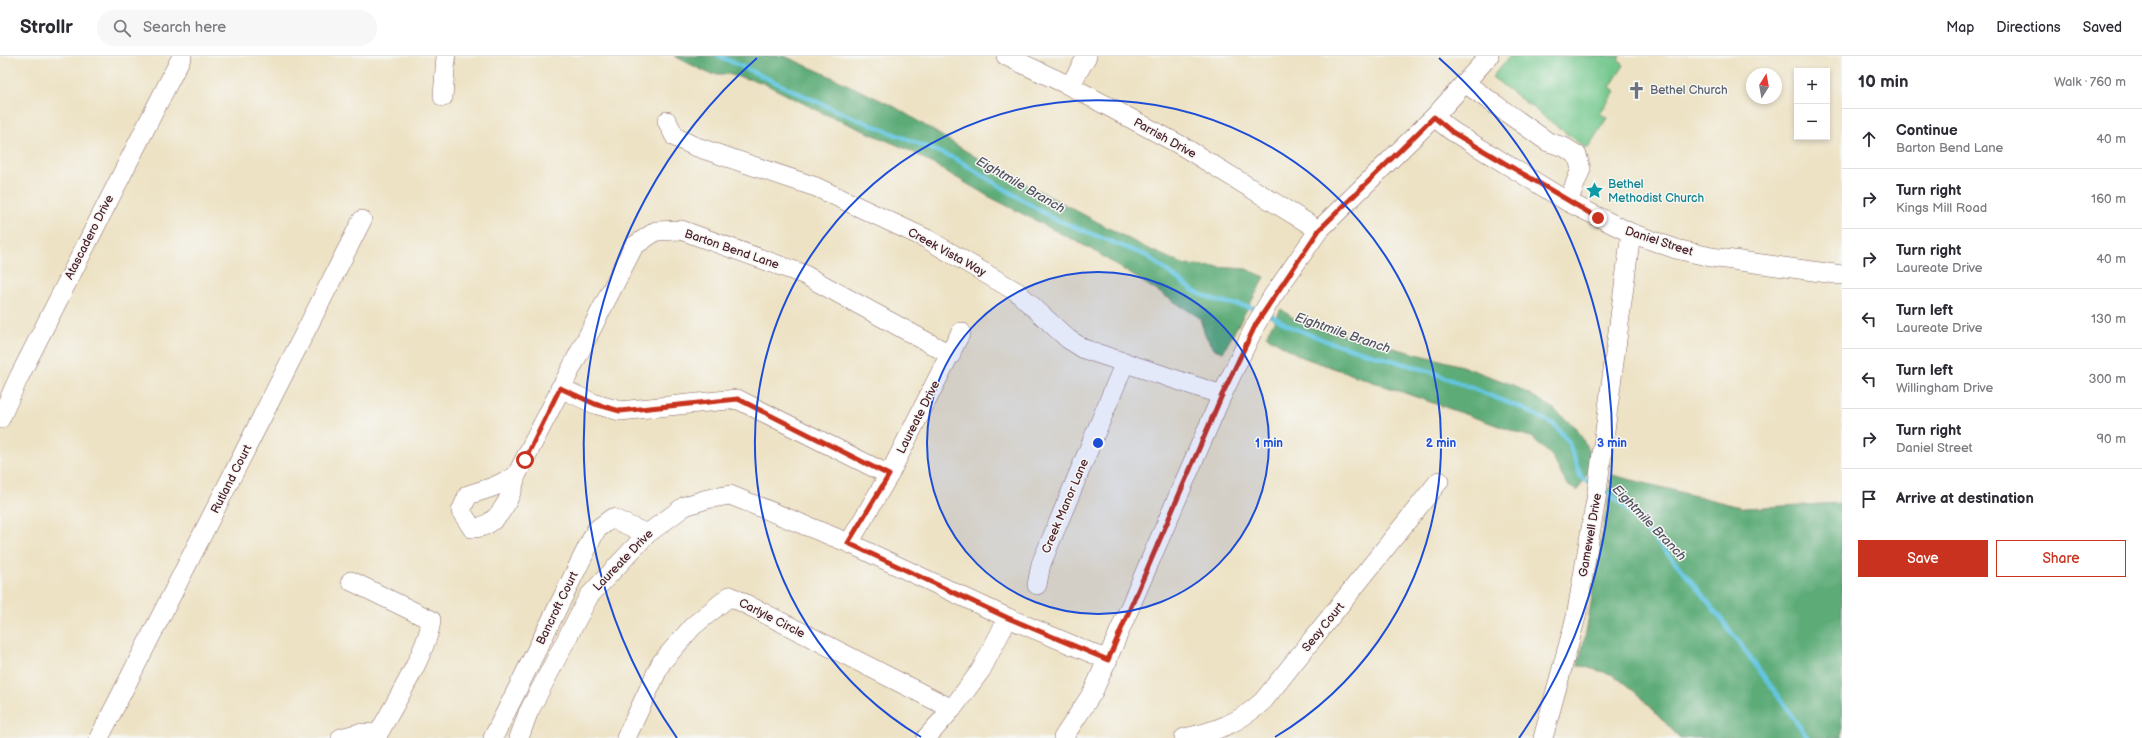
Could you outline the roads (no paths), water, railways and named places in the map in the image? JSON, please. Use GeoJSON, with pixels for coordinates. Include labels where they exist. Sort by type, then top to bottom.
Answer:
{"type":"FeatureCollection","features":[{"type":"Feature","properties":{"kind":"street","name":"Atascadero Drive"},"geometry":{"type":"LineString","coordinates":[[0,419],[18,377],[182,56]]}},
{"type":"Feature","properties":{"kind":"street"},"geometry":{"type":"LineString","coordinates":[[443,97],[446,56]]}},
{"type":"Feature","properties":{"kind":"street","name":"Parrish Drive"},"geometry":{"type":"LineString","coordinates":[[1006,56],[1070,86],[1182,146],[1319,230]]}},
{"type":"Feature","properties":{"kind":"street"},"geometry":{"type":"LineString","coordinates":[[1070,86],[1087,56]]}},
{"type":"Feature","properties":{"kind":"street"},"geometry":{"type":"LineString","coordinates":[[1064,738],[1093,692],[1222,395],[1256,324],[1272,298],[1319,230],[1434,117],[1489,56]]}},
{"type":"Feature","properties":{"kind":"street"},"geometry":{"type":"LineString","coordinates":[[1465,83],[1548,142],[1564,147],[1577,155],[1581,169],[1568,202]]}},
{"type":"Feature","properties":{"kind":"street","name":"Daniel Street"},"geometry":{"type":"LineString","coordinates":[[1434,117],[1452,132],[1568,202],[1631,233],[1676,249],[1711,257],[1842,275]]}},
{"type":"Feature","properties":{"kind":"street","name":"Creek Vista Way"},"geometry":{"type":"LineString","coordinates":[[667,121],[675,137],[694,146],[816,188],[927,240],[1018,292],[1062,334],[1079,346],[1222,395]]}},
{"type":"Feature","properties":{"kind":"street","name":"Rutland Court"},"geometry":{"type":"LineString","coordinates":[[99,738],[362,220]]}},
{"type":"Feature","properties":{"kind":"street","name":"Barton Bend Lane"},"geometry":{"type":"LineString","coordinates":[[516,476],[634,246],[656,232],[681,230],[803,274],[951,354]]}},
{"type":"Feature","properties":{"kind":"street","name":"Gamewell Drive"},"geometry":{"type":"LineString","coordinates":[[1543,738],[1576,617],[1600,476],[1631,233]]}},
{"type":"Feature","properties":{"kind":"street","name":"Laureate Drive"},"geometry":{"type":"LineString","coordinates":[[848,543],[889,475],[961,332]]}},
{"type":"Feature","properties":{"kind":"street","name":"Creek Manor Lane"},"geometry":{"type":"LineString","coordinates":[[1037,585],[1041,564],[1125,362]]}},
{"type":"Feature","properties":{"kind":"street"},"geometry":{"type":"LineString","coordinates":[[560,388],[595,404],[620,411],[738,399],[889,475]]}},
{"type":"Feature","properties":{"kind":"street","name":"Seay Court"},"geometry":{"type":"LineString","coordinates":[[1184,738],[1210,733],[1230,725],[1249,715],[1264,702],[1439,482]]}},
{"type":"Feature","properties":{"kind":"street","name":"Laureate Drive"},"geometry":{"type":"LineString","coordinates":[[519,738],[528,712],[589,596],[647,534],[685,506],[707,499],[730,495],[848,543],[1008,618],[1108,660]]}},
{"type":"Feature","properties":{"kind":"street","name":"Bancroft Court"},"geometry":{"type":"LineString","coordinates":[[493,738],[596,530],[612,518],[647,534]]}},
{"type":"Feature","properties":{"kind":"street"},"geometry":{"type":"LineString","coordinates":[[341,738],[360,733],[377,736],[410,675],[430,630],[431,620],[351,581]]}},
{"type":"Feature","properties":{"kind":"street","name":"Carlyle Circle"},"geometry":{"type":"LineString","coordinates":[[626,738],[662,663],[693,626],[730,596],[952,709]]}},
{"type":"Feature","properties":{"kind":"street"},"geometry":{"type":"LineString","coordinates":[[926,738],[952,709],[981,670],[1008,618]]}},
{"type":"Feature","properties":{"kind":"waterway","name":"Eightmile Branch"},"geometry":{"type":"LineString","coordinates":[[719,56],[835,110],[956,159],[1052,218],[1147,256],[1195,292],[1218,301],[1259,309]]}},
{"type":"Feature","properties":{"kind":"waterway","name":"Eightmile Branch"},"geometry":{"type":"LineString","coordinates":[[1267,313],[1291,327],[1329,342],[1429,371],[1526,410],[1555,425],[1568,441],[1581,477],[1594,486]]}},
{"type":"Feature","properties":{"kind":"waterway","name":"Eightmile Branch"},"geometry":{"type":"LineString","coordinates":[[1603,489],[1624,507],[1666,551],[1688,577],[1749,656],[1808,738]]}},
{"type":"Feature","properties":{"kind":"place","name":"Bethel Church"},"geometry":{"type":"Point","coordinates":[1637,90]}},
{"type":"Feature","properties":{"kind":"place","name":"Bethel Methodist Church"},"geometry":{"type":"Point","coordinates":[1595,191]}}]}
